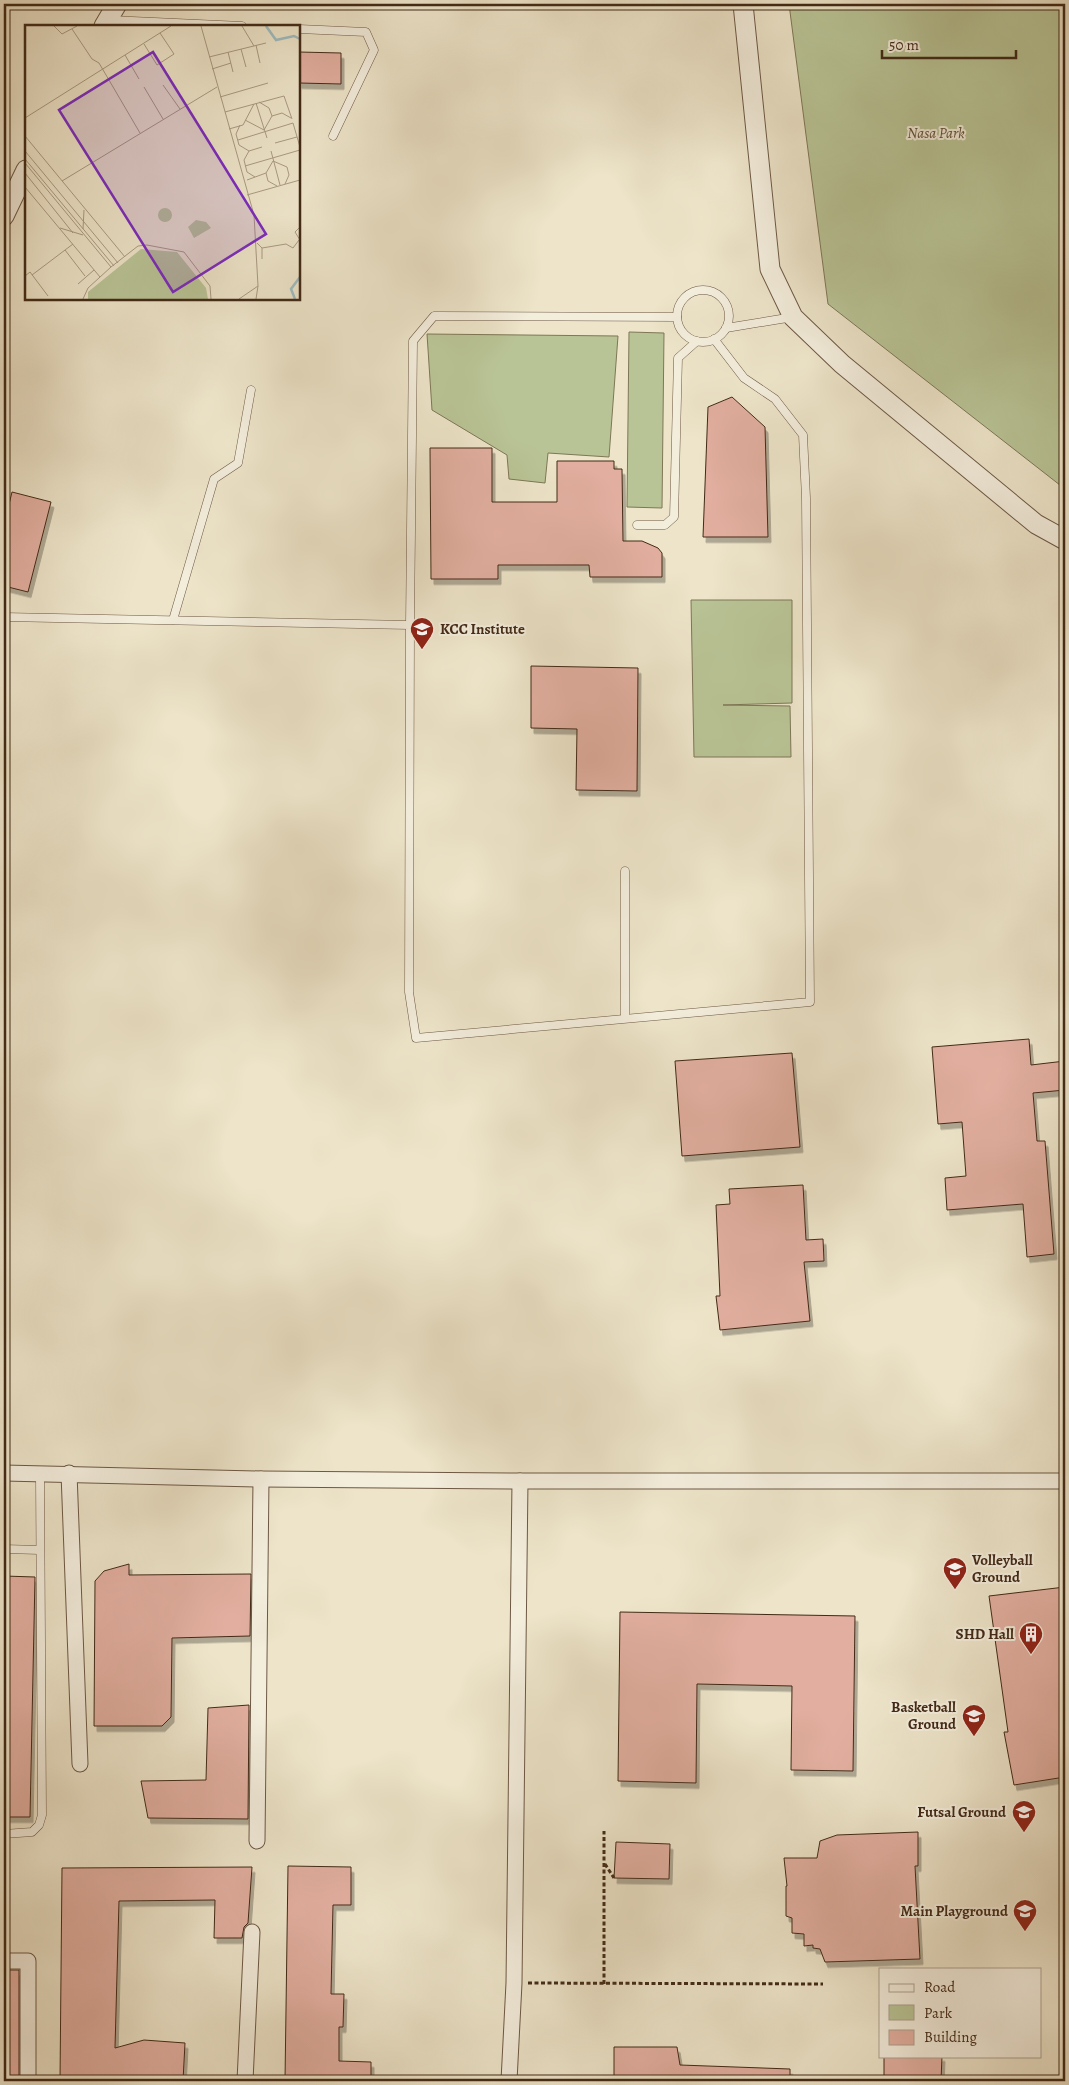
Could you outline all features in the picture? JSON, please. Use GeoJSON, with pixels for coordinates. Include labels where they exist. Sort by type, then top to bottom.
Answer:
{"type":"FeatureCollection","features":[{"type":"Feature","properties":{"kind":"street"},"geometry":{"type":"LineString","coordinates":[[743,4],[770,269],[792,317],[842,364],[1036,524],[1065,540]]}},
{"type":"Feature","properties":{"kind":"street"},"geometry":{"type":"LineString","coordinates":[[4,216],[25,172]]}},
{"type":"Feature","properties":{"kind":"street"},"geometry":{"type":"LineString","coordinates":[[4,1473],[69,1473],[261,1479],[520,1481],[1065,1481]]}},
{"type":"Feature","properties":{"kind":"street"},"geometry":{"type":"LineString","coordinates":[[69,1473],[80,1764]]}},
{"type":"Feature","properties":{"kind":"street"},"geometry":{"type":"LineString","coordinates":[[257,1841],[261,1479]]}},
{"type":"Feature","properties":{"kind":"street"},"geometry":{"type":"LineString","coordinates":[[509,2081],[514,1983],[520,1481]]}},
{"type":"Feature","properties":{"kind":"street"},"geometry":{"type":"LineString","coordinates":[[245,2081],[252,1932]]}},
{"type":"Feature","properties":{"kind":"street"},"geometry":{"type":"LineString","coordinates":[[4,1961],[28,1961],[28,2081]]}},
{"type":"Feature","properties":{"kind":"lane"},"geometry":{"type":"LineString","coordinates":[[109,17],[170,25]]}},
{"type":"Feature","properties":{"kind":"lane"},"geometry":{"type":"LineString","coordinates":[[300,29],[366,32],[374,50],[333,136]]}},
{"type":"Feature","properties":{"kind":"lane"},"geometry":{"type":"LineString","coordinates":[[697,342],[683,333],[677,317],[678,308],[688,295],[696,291],[712,292],[720,297],[728,311],[726,328]]}},
{"type":"Feature","properties":{"kind":"lane"},"geometry":{"type":"LineString","coordinates":[[677,317],[434,316],[413,341],[409,992],[416,1038],[810,1002],[806,527],[803,435],[775,399],[744,378],[714,340]]}},
{"type":"Feature","properties":{"kind":"lane"},"geometry":{"type":"LineString","coordinates":[[637,525],[665,525],[674,517],[678,358],[697,342],[714,340],[726,328],[792,317]]}},
{"type":"Feature","properties":{"kind":"lane"},"geometry":{"type":"LineString","coordinates":[[173,620],[214,480],[238,463],[251,390]]}},
{"type":"Feature","properties":{"kind":"lane"},"geometry":{"type":"LineString","coordinates":[[4,617],[410,625]]}},
{"type":"Feature","properties":{"kind":"lane"},"geometry":{"type":"LineString","coordinates":[[625,871],[625,1018]]}},
{"type":"Feature","properties":{"kind":"lane"},"geometry":{"type":"LineString","coordinates":[[4,1834],[32,1832],[39,1825],[42,1815],[40,1473]]}},
{"type":"Feature","properties":{"kind":"lane"},"geometry":{"type":"LineString","coordinates":[[4,1549],[40,1550]]}},
{"type":"Feature","properties":{"kind":"path"},"geometry":{"type":"LineString","coordinates":[[604,1831],[604,1984]]}},
{"type":"Feature","properties":{"kind":"path"},"geometry":{"type":"LineString","coordinates":[[604,1864],[614,1878]]}},
{"type":"Feature","properties":{"kind":"path"},"geometry":{"type":"LineString","coordinates":[[514,1983],[823,1984]]}},
{"type":"Feature","properties":{"kind":"green space","name":"Nasa Park"},"geometry":{"type":"Polygon","coordinates":[[[789,4],[1065,4],[1065,489],[828,304],[789,4]]]}},
{"type":"Feature","properties":{"kind":"green space"},"geometry":{"type":"Polygon","coordinates":[[[629,332],[664,333],[662,508],[627,507],[629,332]]]}},
{"type":"Feature","properties":{"kind":"green space"},"geometry":{"type":"Polygon","coordinates":[[[427,334],[618,336],[609,457],[548,453],[545,483],[509,479],[507,455],[432,410],[427,334]]]}},
{"type":"Feature","properties":{"kind":"green space"},"geometry":{"type":"Polygon","coordinates":[[[691,600],[792,600],[792,703],[723,705],[790,706],[791,757],[694,757],[691,600]]]}},
{"type":"Feature","properties":{"kind":"building"},"geometry":{"type":"Polygon","coordinates":[[[300,52],[341,53],[341,84],[300,83],[300,52]]]}},
{"type":"Feature","properties":{"kind":"building"},"geometry":{"type":"Polygon","coordinates":[[[732,397],[765,427],[768,537],[703,537],[708,407],[732,397]]]}},
{"type":"Feature","properties":{"kind":"building"},"geometry":{"type":"Polygon","coordinates":[[[430,448],[492,448],[492,502],[557,502],[557,461],[614,461],[614,469],[622,469],[623,541],[642,541],[658,548],[662,553],[662,577],[590,577],[589,565],[498,565],[498,579],[431,579],[430,448]]]}},
{"type":"Feature","properties":{"kind":"building"},"geometry":{"type":"Polygon","coordinates":[[[12,492],[51,502],[28,592],[4,586],[4,525],[12,492]]]}},
{"type":"Feature","properties":{"kind":"building"},"geometry":{"type":"Polygon","coordinates":[[[531,666],[638,668],[637,791],[576,790],[577,729],[531,728],[531,666]]]}},
{"type":"Feature","properties":{"kind":"building"},"geometry":{"type":"Polygon","coordinates":[[[1029,1039],[1031,1065],[1065,1061],[1065,1090],[1033,1093],[1037,1141],[1045,1141],[1054,1254],[1027,1257],[1023,1204],[947,1210],[945,1178],[966,1176],[962,1122],[938,1124],[932,1047],[1029,1039]]]}},
{"type":"Feature","properties":{"kind":"building"},"geometry":{"type":"Polygon","coordinates":[[[792,1053],[800,1147],[682,1156],[675,1061],[792,1053]]]}},
{"type":"Feature","properties":{"kind":"building"},"geometry":{"type":"Polygon","coordinates":[[[803,1185],[806,1240],[823,1239],[824,1261],[804,1262],[810,1321],[720,1330],[716,1296],[720,1296],[716,1205],[730,1204],[729,1189],[803,1185]]]}},
{"type":"Feature","properties":{"kind":"building"},"geometry":{"type":"Polygon","coordinates":[[[129,1564],[129,1575],[251,1574],[250,1636],[172,1638],[171,1717],[162,1726],[94,1726],[95,1581],[104,1571],[129,1564]]]}},
{"type":"Feature","properties":{"kind":"building"},"geometry":{"type":"Polygon","coordinates":[[[4,1576],[35,1577],[30,1817],[4,1817],[4,1576]]]}},
{"type":"Feature","properties":{"kind":"building","name":"SHD Hall"},"geometry":{"type":"Polygon","coordinates":[[[1065,1587],[1065,1777],[1014,1785],[1004,1732],[1008,1732],[989,1596],[1065,1587]]]}},
{"type":"Feature","properties":{"kind":"building"},"geometry":{"type":"Polygon","coordinates":[[[620,1612],[855,1616],[853,1771],[791,1770],[792,1686],[697,1684],[696,1783],[618,1781],[620,1612]]]}},
{"type":"Feature","properties":{"kind":"building"},"geometry":{"type":"Polygon","coordinates":[[[249,1705],[248,1819],[148,1818],[141,1781],[206,1780],[208,1708],[249,1705]]]}},
{"type":"Feature","properties":{"kind":"building"},"geometry":{"type":"Polygon","coordinates":[[[918,1832],[918,1866],[915,1866],[920,1959],[825,1962],[820,1949],[813,1948],[813,1945],[804,1946],[804,1934],[792,1933],[792,1918],[786,1916],[787,1886],[784,1858],[817,1858],[820,1841],[837,1835],[918,1832]]]}},
{"type":"Feature","properties":{"kind":"building"},"geometry":{"type":"Polygon","coordinates":[[[616,1842],[670,1844],[669,1879],[614,1878],[616,1842]]]}},
{"type":"Feature","properties":{"kind":"building"},"geometry":{"type":"Polygon","coordinates":[[[288,1866],[351,1867],[351,1905],[333,1905],[331,1994],[344,1994],[343,2027],[339,2027],[339,2061],[371,2062],[371,2081],[285,2081],[288,1866]]]}},
{"type":"Feature","properties":{"kind":"building"},"geometry":{"type":"Polygon","coordinates":[[[252,1867],[248,1923],[244,1927],[242,1938],[214,1938],[215,1900],[119,1901],[115,2048],[144,2040],[185,2043],[183,2081],[60,2081],[62,1868],[252,1867]]]}},
{"type":"Feature","properties":{"kind":"building"},"geometry":{"type":"Polygon","coordinates":[[[4,1970],[19,1970],[19,2081],[4,2081],[4,1970]]]}},
{"type":"Feature","properties":{"kind":"building"},"geometry":{"type":"Polygon","coordinates":[[[614,2047],[677,2047],[680,2065],[790,2069],[790,2081],[614,2081],[614,2047]]]}},
{"type":"Feature","properties":{"kind":"building"},"geometry":{"type":"Polygon","coordinates":[[[884,2058],[942,2058],[941,2081],[884,2081],[884,2058]]]}},
{"type":"Feature","properties":{"kind":"place","name":"KCC Institute"},"geometry":{"type":"Point","coordinates":[422,650]}},
{"type":"Feature","properties":{"kind":"place","name":"Volleyball Ground"},"geometry":{"type":"Point","coordinates":[955,1590]}},
{"type":"Feature","properties":{"kind":"place","name":"SHD Hall"},"geometry":{"type":"Point","coordinates":[1031,1655]}},
{"type":"Feature","properties":{"kind":"place","name":"Basketball Ground"},"geometry":{"type":"Point","coordinates":[974,1737]}},
{"type":"Feature","properties":{"kind":"place","name":"Futsal Ground"},"geometry":{"type":"Point","coordinates":[1024,1833]}},
{"type":"Feature","properties":{"kind":"place","name":"Main Playground"},"geometry":{"type":"Point","coordinates":[1025,1932]}}]}
